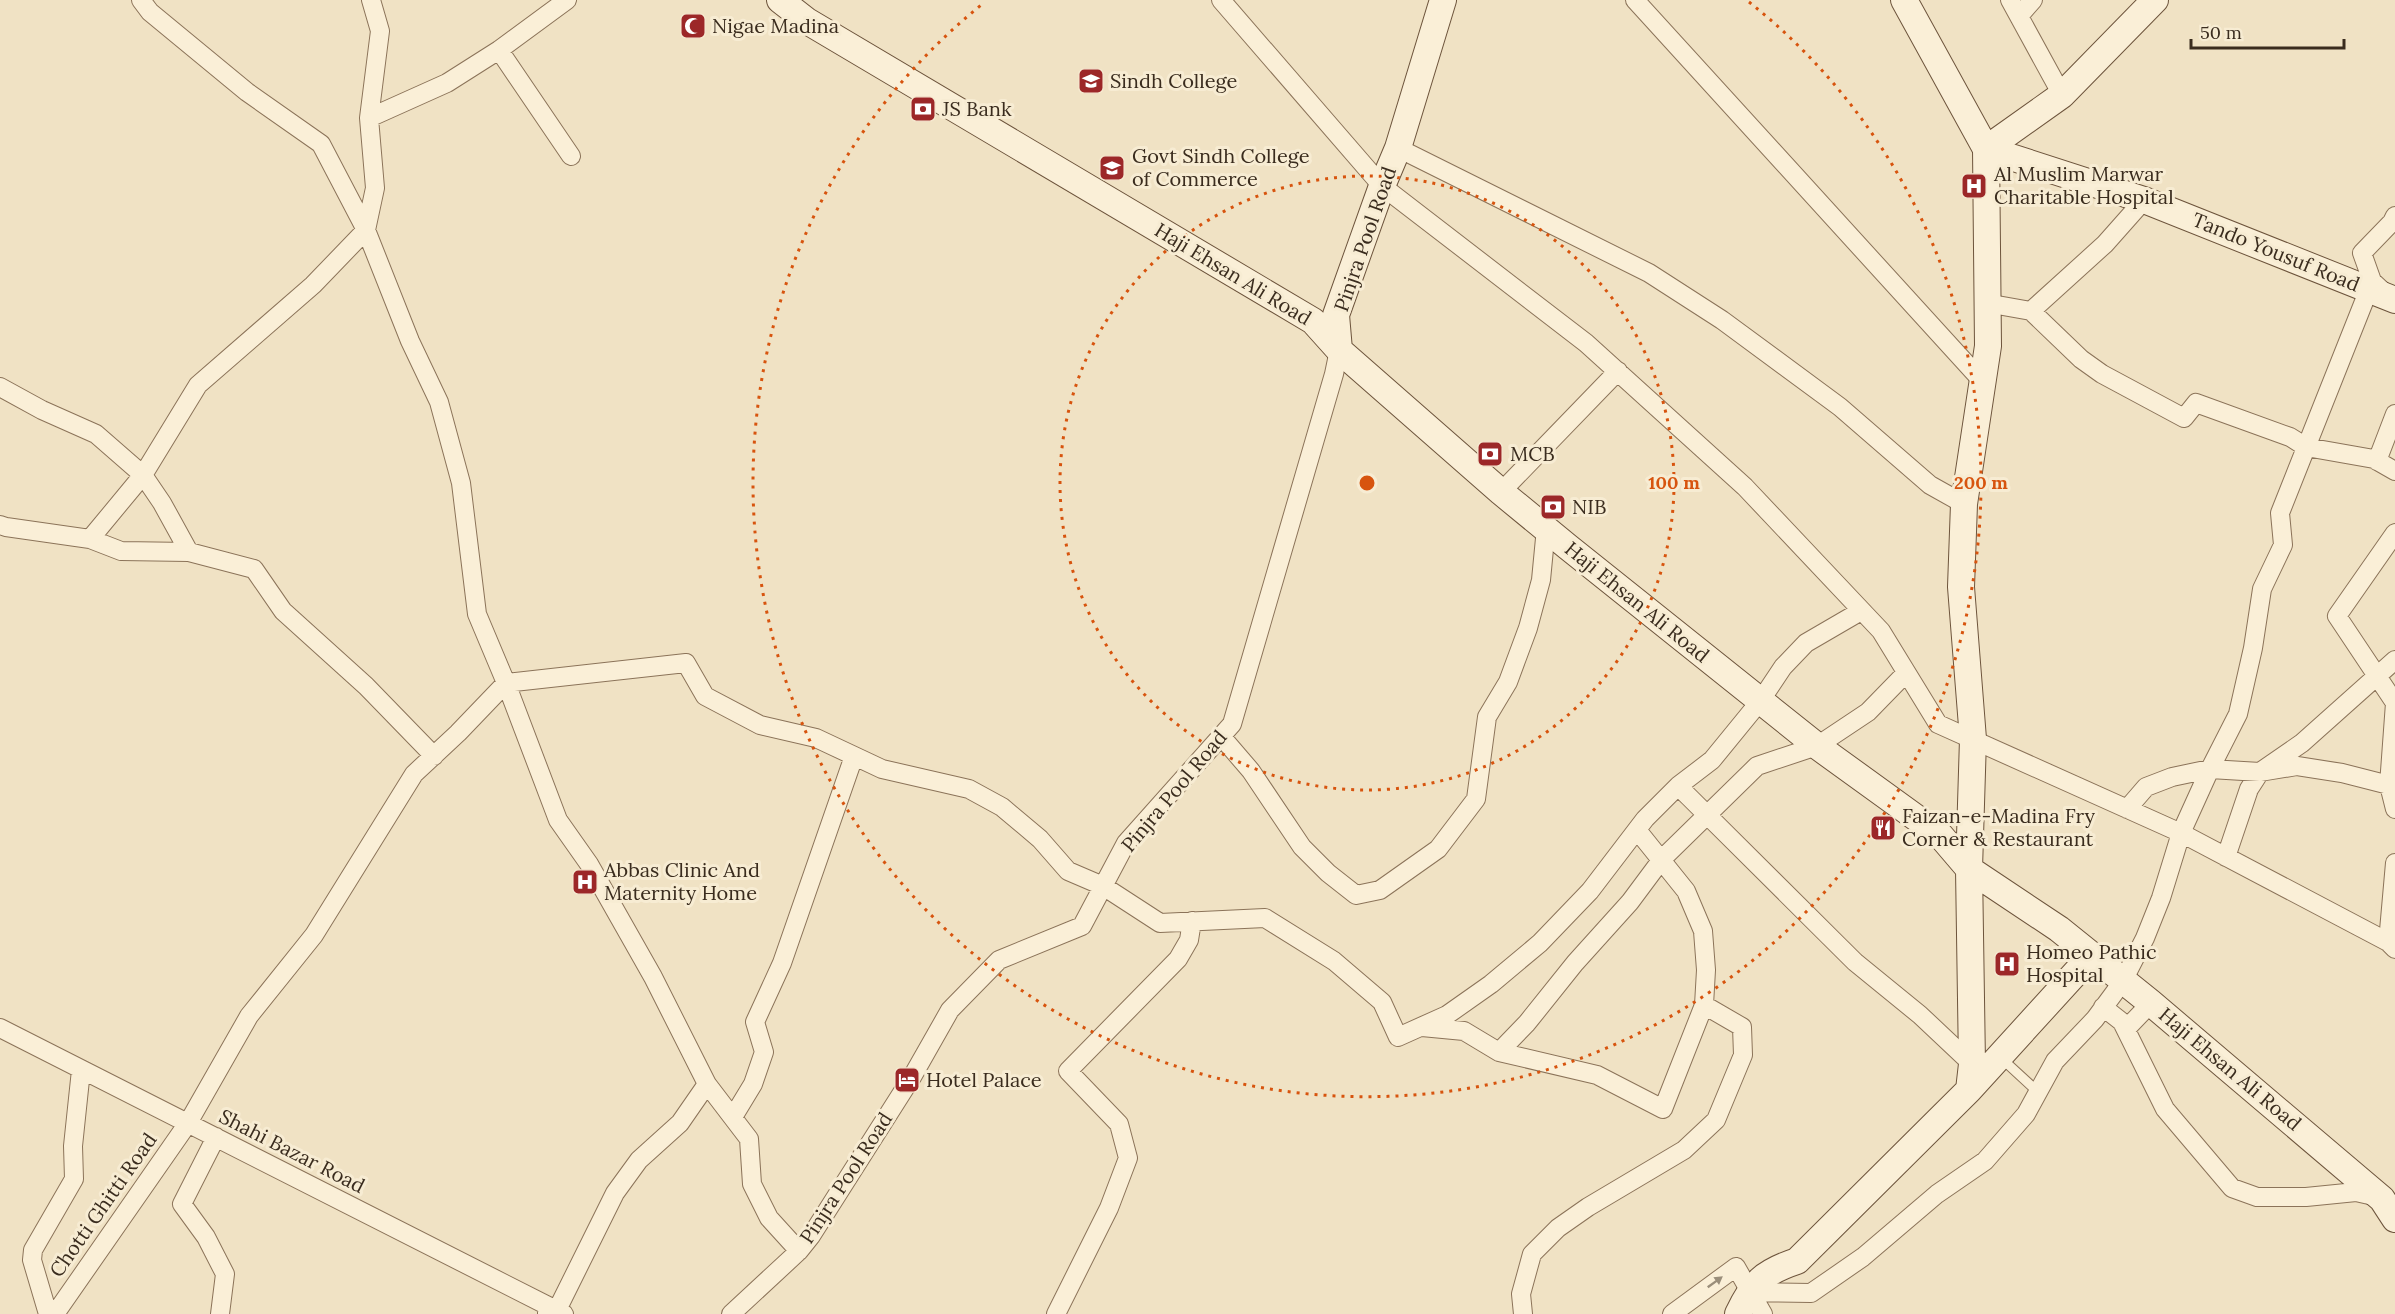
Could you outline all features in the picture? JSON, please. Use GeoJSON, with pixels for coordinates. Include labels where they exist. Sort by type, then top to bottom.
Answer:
{"type":"FeatureCollection","features":[{"type":"Feature","properties":{"kind":"street"},"geometry":{"type":"LineString","coordinates":[[141,0],[150,12],[247,92],[321,144],[366,230],[410,341],[439,402],[461,483],[477,614],[558,820],[589,864],[653,978],[707,1084],[749,1139],[752,1184],[769,1218],[799,1251]]}},
{"type":"Feature","properties":{"kind":"street"},"geometry":{"type":"LineString","coordinates":[[90,539],[143,475],[198,386],[314,285],[366,230],[375,188],[369,118],[380,31],[371,0]]}},
{"type":"Feature","properties":{"kind":"street"},"geometry":{"type":"LineString","coordinates":[[369,118],[447,82],[499,50],[567,0]]}},
{"type":"Feature","properties":{"kind":"street","name":"Haji Ehsan Ali Road"},"geometry":{"type":"LineString","coordinates":[[780,0],[807,21],[1313,321],[1340,350],[1546,528],[1817,746],[1941,835],[1969,869],[2059,929],[2391,1200]]}},
{"type":"Feature","properties":{"kind":"street"},"geometry":{"type":"LineString","coordinates":[[1221,0],[1382,186],[1586,343],[1745,487],[1881,632],[1938,724],[2181,833],[2392,945],[2395,863]]}},
{"type":"Feature","properties":{"kind":"street","name":"Pinjra Pool Road"},"geometry":{"type":"LineString","coordinates":[[731,1314],[799,1251],[811,1236],[912,1077],[950,1010],[999,960],[1083,926],[1126,843],[1232,724],[1340,350],[1336,315],[1398,148],[1443,0]]}},
{"type":"Feature","properties":{"kind":"street"},"geometry":{"type":"LineString","coordinates":[[1635,0],[1983,382]]}},
{"type":"Feature","properties":{"kind":"street"},"geometry":{"type":"LineString","coordinates":[[1904,0],[1986,149],[1988,346],[1964,504],[1961,587],[1972,739],[1969,869],[1972,1064],[1969,1090]]}},
{"type":"Feature","properties":{"kind":"street"},"geometry":{"type":"LineString","coordinates":[[2033,0],[2014,8],[2062,95]]}},
{"type":"Feature","properties":{"kind":"street"},"geometry":{"type":"LineString","coordinates":[[1986,149],[2062,95],[2155,0]]}},
{"type":"Feature","properties":{"kind":"street"},"geometry":{"type":"LineString","coordinates":[[499,50],[571,156]]}},
{"type":"Feature","properties":{"kind":"street"},"geometry":{"type":"LineString","coordinates":[[1398,148],[1649,273],[1722,320],[1840,407],[1930,485],[1964,504]]}},
{"type":"Feature","properties":{"kind":"street","name":"Tando Yousuf Road"},"geometry":{"type":"LineString","coordinates":[[1986,149],[2145,200],[2385,296]]}},
{"type":"Feature","properties":{"kind":"street"},"geometry":{"type":"LineString","coordinates":[[2031,311],[2105,244],[2145,200]]}},
{"type":"Feature","properties":{"kind":"street"},"geometry":{"type":"LineString","coordinates":[[1743,1303],[1811,1293],[1863,1257],[1937,1194],[1984,1161],[2026,1114],[2055,1062],[2123,981],[2145,938],[2161,898],[2181,833],[2238,714],[2253,648],[2262,589],[2283,546],[2280,513],[2306,447],[2385,296],[2372,280],[2362,253],[2395,216]]}},
{"type":"Feature","properties":{"kind":"street"},"geometry":{"type":"LineString","coordinates":[[1986,303],[2031,311],[2081,359],[2095,369],[2184,418],[2196,403],[2290,436],[2306,447],[2377,461],[2395,471]]}},
{"type":"Feature","properties":{"kind":"street"},"geometry":{"type":"LineString","coordinates":[[1502,492],[1618,371]]}},
{"type":"Feature","properties":{"kind":"street"},"geometry":{"type":"LineString","coordinates":[[0,387],[42,410],[96,434],[143,475],[162,503],[189,552]]}},
{"type":"Feature","properties":{"kind":"street"},"geometry":{"type":"LineString","coordinates":[[2377,461],[2395,414]]}},
{"type":"Feature","properties":{"kind":"street"},"geometry":{"type":"LineString","coordinates":[[0,525],[90,539],[121,551],[189,552],[254,569],[283,611],[366,686],[434,756]]}},
{"type":"Feature","properties":{"kind":"street"},"geometry":{"type":"LineString","coordinates":[[1221,736],[1251,771],[1302,847],[1356,895],[1380,890],[1438,849],[1476,799],[1487,717],[1508,682],[1528,628],[1541,580],[1546,528]]}},
{"type":"Feature","properties":{"kind":"street"},"geometry":{"type":"LineString","coordinates":[[2395,533],[2337,616],[2395,704],[2392,785],[2395,809]]}},
{"type":"Feature","properties":{"kind":"street"},"geometry":{"type":"LineString","coordinates":[[506,683],[686,663],[705,696],[760,725],[816,738],[882,769],[969,789],[1002,807],[1040,839],[1068,871],[1103,886],[1160,923],[1265,918],[1334,961],[1382,1002],[1398,1037],[1447,1015],[1540,943],[1590,891],[1637,830],[1678,786],[1712,760],[1761,700],[1783,667],[1806,643],[1861,611]]}},
{"type":"Feature","properties":{"kind":"street"},"geometry":{"type":"LineString","coordinates":[[2226,857],[2249,789],[2260,772],[2302,743],[2395,660]]}},
{"type":"Feature","properties":{"kind":"street"},"geometry":{"type":"LineString","coordinates":[[1499,1052],[1527,1023],[1575,963],[1630,902],[1662,859],[1706,813],[1727,797],[1757,766],[1817,746],[1868,712],[1906,673]]}},
{"type":"Feature","properties":{"kind":"street","name":"Chotti Ghitti Road"},"geometry":{"type":"LineString","coordinates":[[55,1314],[188,1123],[249,1016],[314,935],[414,774],[506,683]]}},
{"type":"Feature","properties":{"kind":"street"},"geometry":{"type":"LineString","coordinates":[[733,1117],[753,1084],[764,1052],[755,1022],[782,963],[854,756]]}},
{"type":"Feature","properties":{"kind":"street"},"geometry":{"type":"LineString","coordinates":[[2127,809],[2146,787],[2172,777],[2210,769],[2260,772],[2297,766],[2342,773],[2392,785]]}},
{"type":"Feature","properties":{"kind":"street"},"geometry":{"type":"LineString","coordinates":[[1678,786],[1856,962],[1920,1015],[1972,1064]]}},
{"type":"Feature","properties":{"kind":"street"},"geometry":{"type":"LineString","coordinates":[[1421,1027],[1464,1031],[1499,1052],[1597,1074],[1663,1109],[1704,1005],[1706,970],[1703,931],[1686,891],[1637,830]]}},
{"type":"Feature","properties":{"kind":"street"},"geometry":{"type":"LineString","coordinates":[[1056,1314],[1109,1208],[1128,1158],[1119,1125],[1068,1071],[1178,959],[1189,940],[1192,921]]}},
{"type":"Feature","properties":{"kind":"street"},"geometry":{"type":"LineString","coordinates":[[1743,1303],[1772,1269],[1797,1261],[1969,1090],[2091,956]]}},
{"type":"Feature","properties":{"kind":"street"},"geometry":{"type":"LineString","coordinates":[[2126,1029],[2151,1003]]}},
{"type":"Feature","properties":{"kind":"street"},"geometry":{"type":"LineString","coordinates":[[1523,1314],[1521,1294],[1532,1254],[1558,1228],[1588,1207],[1684,1150],[1716,1120],[1743,1055],[1742,1026],[1704,1005]]}},
{"type":"Feature","properties":{"kind":"street"},"geometry":{"type":"LineString","coordinates":[[2103,1007],[2122,1022],[2165,1109],[2232,1188],[2257,1197],[2306,1197],[2356,1192],[2391,1200]]}},
{"type":"Feature","properties":{"kind":"street","name":"Shahi Bazar Road"},"geometry":{"type":"LineString","coordinates":[[0,1028],[555,1313]]}},
{"type":"Feature","properties":{"kind":"street"},"geometry":{"type":"LineString","coordinates":[[48,1314],[32,1260],[33,1250],[74,1179],[73,1146],[81,1070]]}},
{"type":"Feature","properties":{"kind":"street"},"geometry":{"type":"LineString","coordinates":[[555,1313],[615,1193],[639,1160],[680,1123],[707,1084]]}},
{"type":"Feature","properties":{"kind":"street"},"geometry":{"type":"LineString","coordinates":[[216,1137],[182,1204],[206,1237],[225,1274],[220,1314]]}},
{"type":"Feature","properties":{"kind":"street"},"geometry":{"type":"LineString","coordinates":[[1672,1314],[1736,1267],[1743,1303]]}},
{"type":"Feature","properties":{"kind":"street"},"geometry":{"type":"LineString","coordinates":[[1743,1303],[1763,1314]]}},
{"type":"Feature","properties":{"kind":"lane"},"geometry":{"type":"LineString","coordinates":[[2000,1057],[2038,1092]]}},
{"type":"Feature","properties":{"kind":"place","name":"Nigae Madina"},"geometry":{"type":"Point","coordinates":[693,26]}},
{"type":"Feature","properties":{"kind":"place","name":"Sindh College"},"geometry":{"type":"Point","coordinates":[1091,81]}},
{"type":"Feature","properties":{"kind":"place","name":"JS Bank"},"geometry":{"type":"Point","coordinates":[923,109]}},
{"type":"Feature","properties":{"kind":"place","name":"Govt Sindh College of Commerce"},"geometry":{"type":"Point","coordinates":[1112,168]}},
{"type":"Feature","properties":{"kind":"place","name":"Al Muslim Marwar Charitable Hospital"},"geometry":{"type":"Point","coordinates":[1974,186]}},
{"type":"Feature","properties":{"kind":"place","name":"MCB"},"geometry":{"type":"Point","coordinates":[1490,454]}},
{"type":"Feature","properties":{"kind":"place","name":"NIB"},"geometry":{"type":"Point","coordinates":[1553,507]}},
{"type":"Feature","properties":{"kind":"place","name":"Faizan-e-Madina Fry Corner & Restaurant"},"geometry":{"type":"Point","coordinates":[1883,828]}},
{"type":"Feature","properties":{"kind":"place","name":"Abbas Clinic And Maternity Home"},"geometry":{"type":"Point","coordinates":[585,882]}},
{"type":"Feature","properties":{"kind":"place","name":"Homeo Pathic Hospital"},"geometry":{"type":"Point","coordinates":[2007,964]}},
{"type":"Feature","properties":{"kind":"place","name":"Hotel Palace"},"geometry":{"type":"Point","coordinates":[907,1080]}}]}
